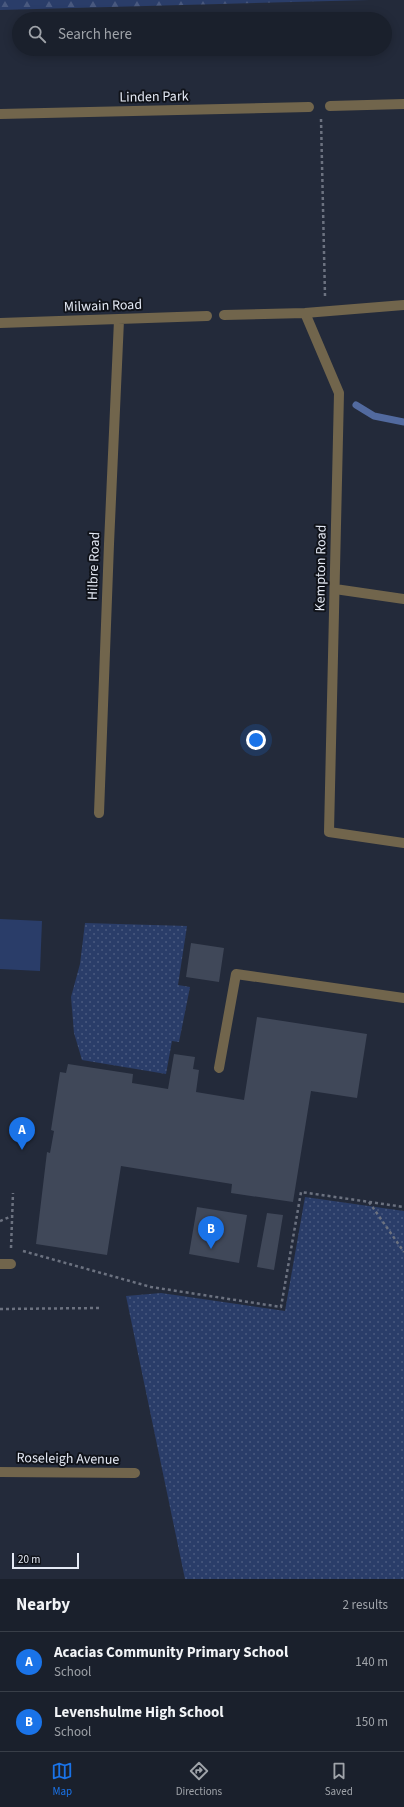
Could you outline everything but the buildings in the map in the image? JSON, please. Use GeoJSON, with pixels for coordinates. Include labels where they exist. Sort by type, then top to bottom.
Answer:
{"type":"FeatureCollection","features":[{"type":"Feature","properties":{"kind":"street"},"geometry":{"type":"LineString","coordinates":[[330,106],[404,104]]}},
{"type":"Feature","properties":{"kind":"street","name":"Linden Park"},"geometry":{"type":"LineString","coordinates":[[0,114],[309,107]]}},
{"type":"Feature","properties":{"kind":"street"},"geometry":{"type":"LineString","coordinates":[[224,315],[305,313],[326,310],[404,305]]}},
{"type":"Feature","properties":{"kind":"street","name":"Kempton Road"},"geometry":{"type":"LineString","coordinates":[[305,313],[339,393],[329,832],[404,843]]}},
{"type":"Feature","properties":{"kind":"street","name":"Milwain Road"},"geometry":{"type":"LineString","coordinates":[[0,324],[207,316]]}},
{"type":"Feature","properties":{"kind":"street","name":"Hilbre Road"},"geometry":{"type":"LineString","coordinates":[[99,813],[108,544],[119,320]]}},
{"type":"Feature","properties":{"kind":"street"},"geometry":{"type":"LineString","coordinates":[[335,589],[404,599]]}},
{"type":"Feature","properties":{"kind":"street"},"geometry":{"type":"LineString","coordinates":[[219,1068],[236,974],[404,998]]}},
{"type":"Feature","properties":{"kind":"street"},"geometry":{"type":"LineString","coordinates":[[0,1264],[11,1264]]}},
{"type":"Feature","properties":{"kind":"street","name":"Roseleigh Avenue"},"geometry":{"type":"LineString","coordinates":[[0,1472],[135,1473]]}},
{"type":"Feature","properties":{"kind":"path"},"geometry":{"type":"LineString","coordinates":[[321,114],[326,310]]}},
{"type":"Feature","properties":{"kind":"path"},"geometry":{"type":"LineString","coordinates":[[11,1248],[151,1287],[281,1307],[301,1192],[404,1207]]}},
{"type":"Feature","properties":{"kind":"path"},"geometry":{"type":"LineString","coordinates":[[11,1264],[13,1193]]}},
{"type":"Feature","properties":{"kind":"path"},"geometry":{"type":"LineString","coordinates":[[369,1202],[404,1252]]}},
{"type":"Feature","properties":{"kind":"path"},"geometry":{"type":"LineString","coordinates":[[0,1221],[12,1216]]}},
{"type":"Feature","properties":{"kind":"path"},"geometry":{"type":"LineString","coordinates":[[0,1309],[100,1308]]}},
{"type":"Feature","properties":{"kind":"green space"},"geometry":{"type":"Polygon","coordinates":[[[0,0],[369,0],[0,10],[0,0]]]}},
{"type":"Feature","properties":{"kind":"green space"},"geometry":{"type":"Polygon","coordinates":[[[0,919],[42,921],[40,971],[0,969],[0,919]]]}},
{"type":"Feature","properties":{"kind":"green space"},"geometry":{"type":"Polygon","coordinates":[[[85,923],[187,926],[178,985],[190,987],[179,1042],[172,1041],[166,1074],[82,1060],[74,1033],[71,997],[80,964],[85,923]]]}},
{"type":"Feature","properties":{"kind":"green space"},"geometry":{"type":"Polygon","coordinates":[[[305,1197],[404,1211],[404,1579],[185,1579],[126,1296],[161,1293],[285,1311],[305,1197]]]}},
{"type":"Feature","properties":{"kind":"waterway"},"geometry":{"type":"LineString","coordinates":[[356,405],[374,416],[404,422]]}},
{"type":"Feature","properties":{"kind":"place","name":"Acacias Community Primary School"},"geometry":{"type":"Point","coordinates":[22,1150]}},
{"type":"Feature","properties":{"kind":"place","name":"Levenshulme High School"},"geometry":{"type":"Point","coordinates":[211,1249]}}]}
